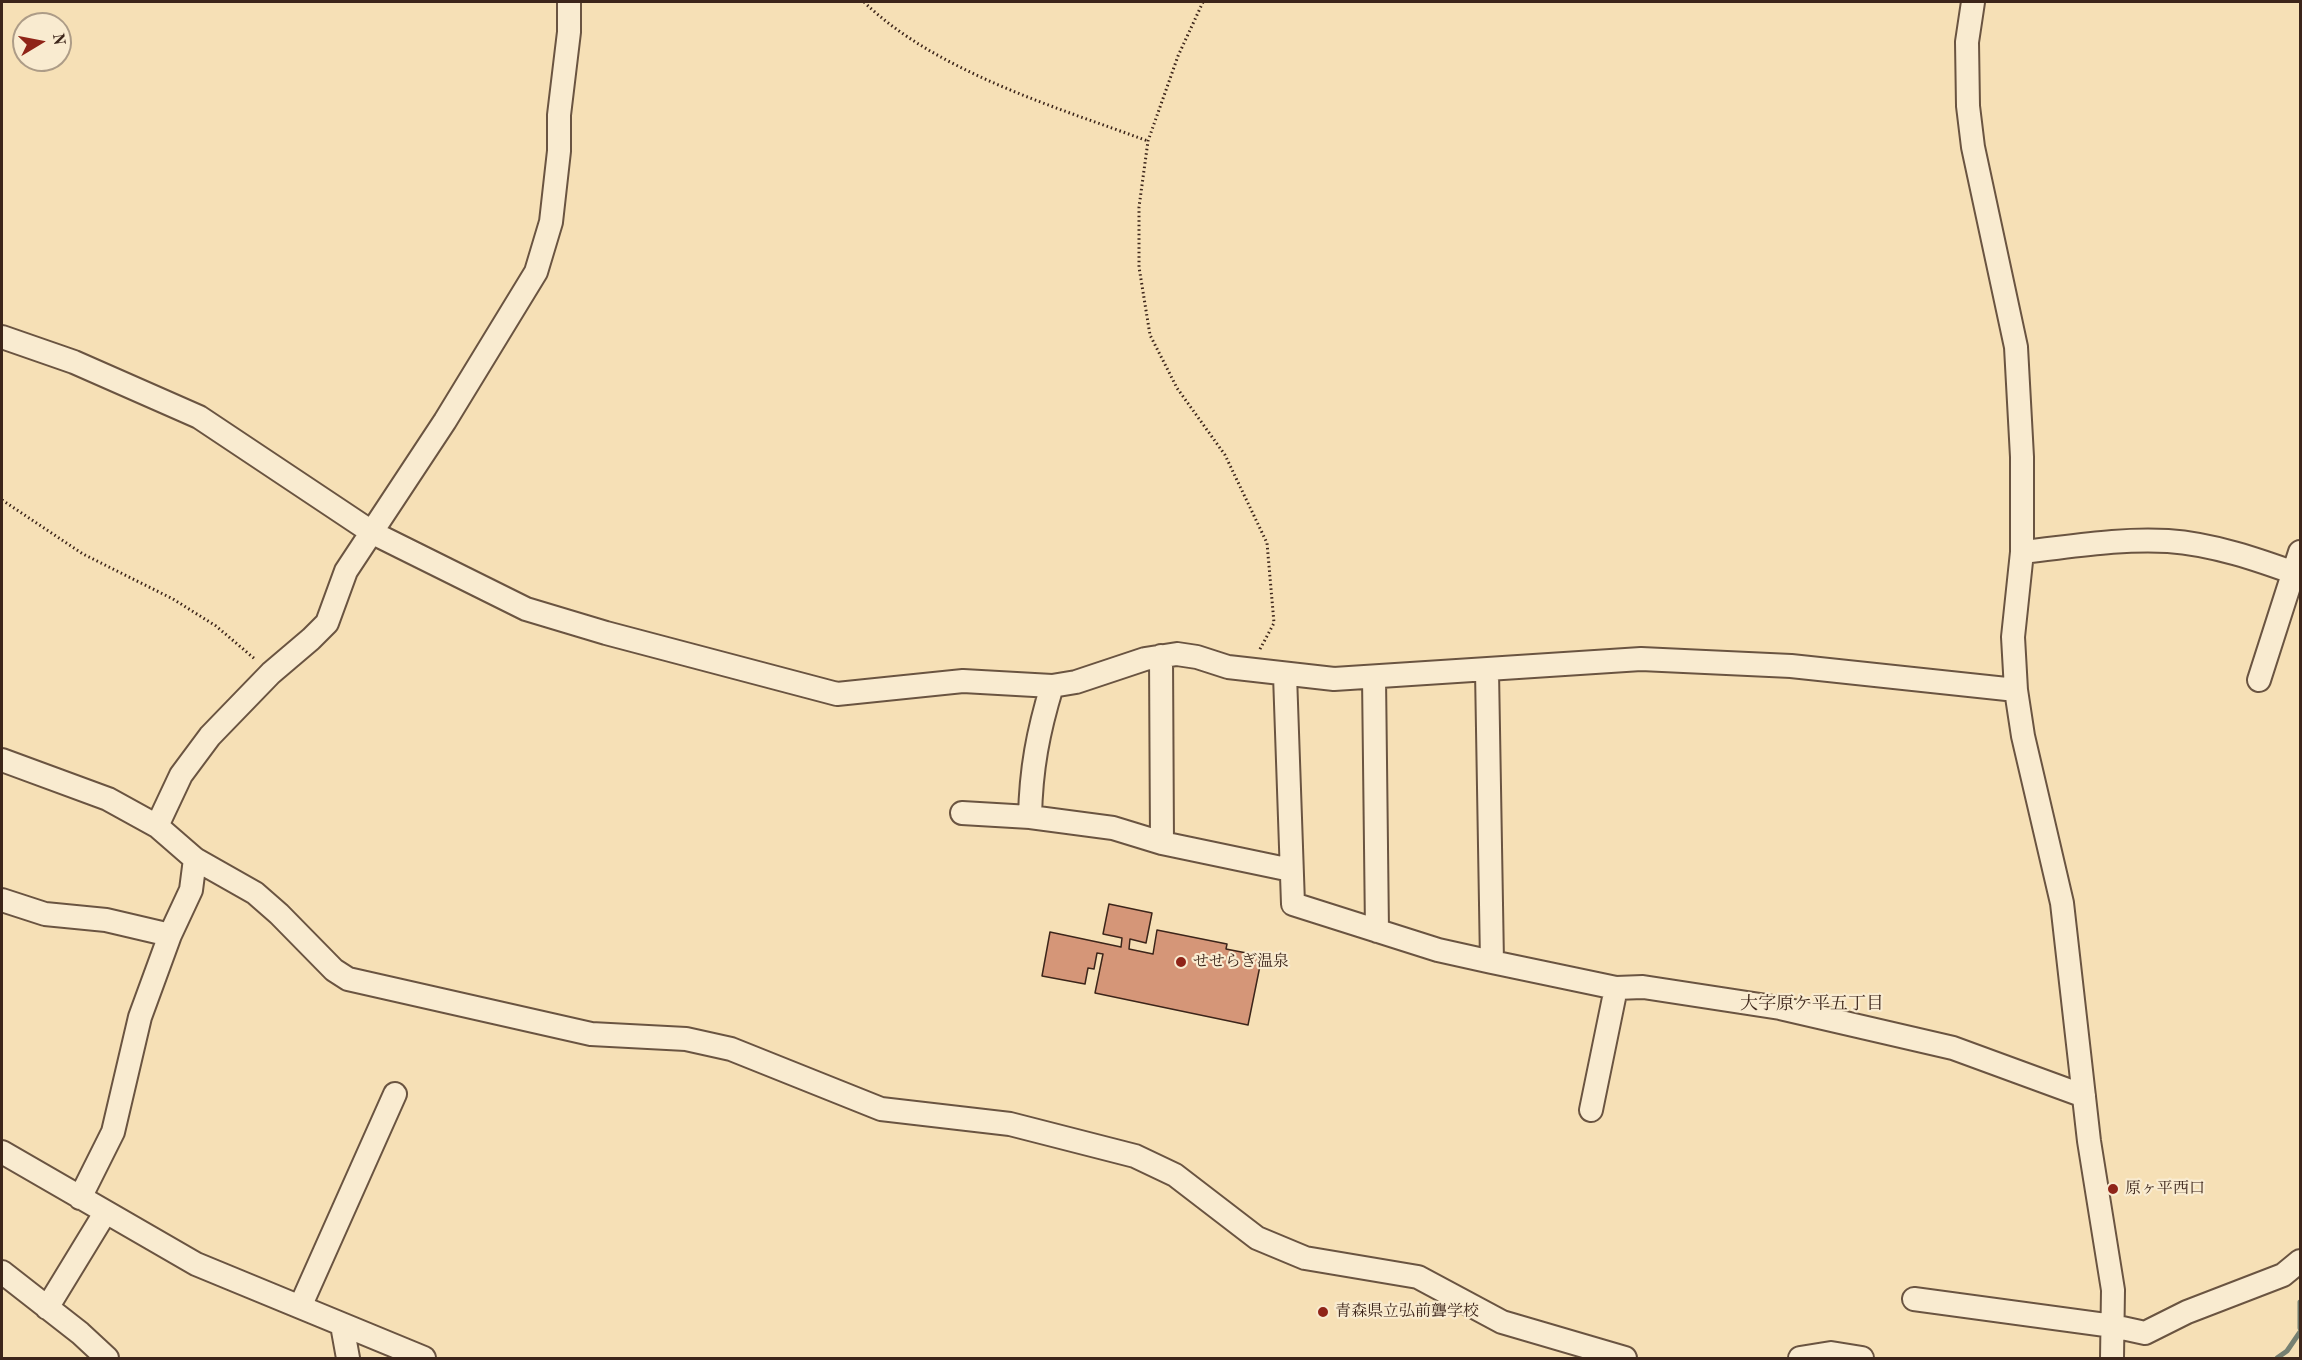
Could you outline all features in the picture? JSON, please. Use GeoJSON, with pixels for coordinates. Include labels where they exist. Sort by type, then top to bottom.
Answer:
{"type":"FeatureCollection","features":[{"type":"Feature","properties":{"kind":"street"},"geometry":{"type":"LineString","coordinates":[[157,826],[181,775],[210,736],[271,673],[327,623],[346,571],[445,421],[536,272],[551,222],[559,151],[569,2]]}},
{"type":"Feature","properties":{"kind":"street"},"geometry":{"type":"LineString","coordinates":[[1973,2],[1967,42],[1968,106],[1982,193],[2016,347],[2022,457],[2022,552],[2013,637],[2016,690],[2023,736],[2062,903],[2084,1096],[2113,1290],[2112,1359]]}},
{"type":"Feature","properties":{"kind":"street"},"geometry":{"type":"LineString","coordinates":[[2,336],[74,362],[199,417],[373,533],[541,614],[837,694],[963,681],[1052,686],[1076,682],[1122,666],[1177,654],[1197,657],[1228,668],[1334,679],[1487,671],[1641,659],[1791,666],[2016,690]]}},
{"type":"Feature","properties":{"kind":"street"},"geometry":{"type":"LineString","coordinates":[[2022,552],[2130,540],[2169,541],[2204,546],[2299,567],[2259,680]]}},
{"type":"Feature","properties":{"kind":"street"},"geometry":{"type":"LineString","coordinates":[[1161,656],[1162,843]]}},
{"type":"Feature","properties":{"kind":"street"},"geometry":{"type":"LineString","coordinates":[[1487,671],[1492,962]]}},
{"type":"Feature","properties":{"kind":"street"},"geometry":{"type":"LineString","coordinates":[[1285,675],[1293,904],[1438,950],[1492,962],[1616,988],[1643,987],[1780,1008],[1953,1048],[2084,1096]]}},
{"type":"Feature","properties":{"kind":"street"},"geometry":{"type":"LineString","coordinates":[[1374,677],[1377,931]]}},
{"type":"Feature","properties":{"kind":"street"},"geometry":{"type":"LineString","coordinates":[[1030,817],[1031,777],[1037,737],[1052,686]]}},
{"type":"Feature","properties":{"kind":"street"},"geometry":{"type":"LineString","coordinates":[[2,760],[108,799],[157,826],[195,860],[255,893],[334,970],[348,979],[591,1034],[709,1043],[739,1052],[882,1109],[1010,1124],[1136,1156],[1175,1175],[1257,1239],[1305,1258],[1418,1277],[1502,1322],[1624,1359]]}},
{"type":"Feature","properties":{"kind":"street"},"geometry":{"type":"LineString","coordinates":[[962,813],[1030,817],[1113,828],[1162,843],[1291,870]]}},
{"type":"Feature","properties":{"kind":"street"},"geometry":{"type":"LineString","coordinates":[[80,1198],[113,1132],[140,1017],[170,935],[191,890],[195,860]]}},
{"type":"Feature","properties":{"kind":"street"},"geometry":{"type":"LineString","coordinates":[[2,900],[45,914],[106,920],[170,935]]}},
{"type":"Feature","properties":{"kind":"street"},"geometry":{"type":"LineString","coordinates":[[1591,1110],[1616,988]]}},
{"type":"Feature","properties":{"kind":"street"},"geometry":{"type":"LineString","coordinates":[[300,1307],[394,1094]]}},
{"type":"Feature","properties":{"kind":"street"},"geometry":{"type":"LineString","coordinates":[[2,1152],[196,1264],[424,1359]]}},
{"type":"Feature","properties":{"kind":"street"},"geometry":{"type":"LineString","coordinates":[[47,1308],[105,1213]]}},
{"type":"Feature","properties":{"kind":"street"},"geometry":{"type":"LineString","coordinates":[[1914,1299],[2113,1326],[2145,1333],[2187,1312],[2283,1275],[2301,1261]]}},
{"type":"Feature","properties":{"kind":"street"},"geometry":{"type":"LineString","coordinates":[[2,1272],[107,1359]]}},
{"type":"Feature","properties":{"kind":"street"},"geometry":{"type":"LineString","coordinates":[[342,1325],[348,1359]]}},
{"type":"Feature","properties":{"kind":"street"},"geometry":{"type":"LineString","coordinates":[[1800,1359],[1831,1353],[1862,1359]]}},
{"type":"Feature","properties":{"kind":"path"},"geometry":{"type":"LineString","coordinates":[[864,2],[888,24],[937,55],[1037,100],[1148,141]]}},
{"type":"Feature","properties":{"kind":"path"},"geometry":{"type":"LineString","coordinates":[[1203,2],[1178,56],[1148,141],[1139,207],[1139,267],[1150,335],[1177,388],[1226,455],[1267,543],[1274,623],[1249,671]]}},
{"type":"Feature","properties":{"kind":"path"},"geometry":{"type":"LineString","coordinates":[[2,500],[82,554],[173,599],[207,621],[271,673]]}},
{"type":"Feature","properties":{"kind":"building","name":"せせらぎ温泉"},"geometry":{"type":"Polygon","coordinates":[[[1109,904],[1152,913],[1146,943],[1130,939],[1129,949],[1153,954],[1157,930],[1227,944],[1226,949],[1262,956],[1248,1025],[1095,993],[1103,954],[1097,953],[1094,969],[1088,968],[1085,984],[1042,976],[1050,932],[1121,947],[1122,938],[1103,934],[1109,904]]]}},
{"type":"Feature","properties":{"kind":"waterway"},"geometry":{"type":"LineString","coordinates":[[2300,1302],[2300,1328]]}},
{"type":"Feature","properties":{"kind":"waterway"},"geometry":{"type":"LineString","coordinates":[[2277,1358],[2287,1351],[2300,1332]]}},
{"type":"Feature","properties":{"kind":"place","name":"せせらぎ温泉"},"geometry":{"type":"Point","coordinates":[1181,962]}},
{"type":"Feature","properties":{"kind":"place","name":"原ヶ平西口"},"geometry":{"type":"Point","coordinates":[2113,1189]}},
{"type":"Feature","properties":{"kind":"place","name":"青森県立弘前聾学校"},"geometry":{"type":"Point","coordinates":[1323,1312]}},
{"type":"Feature","properties":{"kind":"district","name":"大字原ケ平五丁目"},"geometry":{"type":"Point","coordinates":[1812,1004]}}]}
